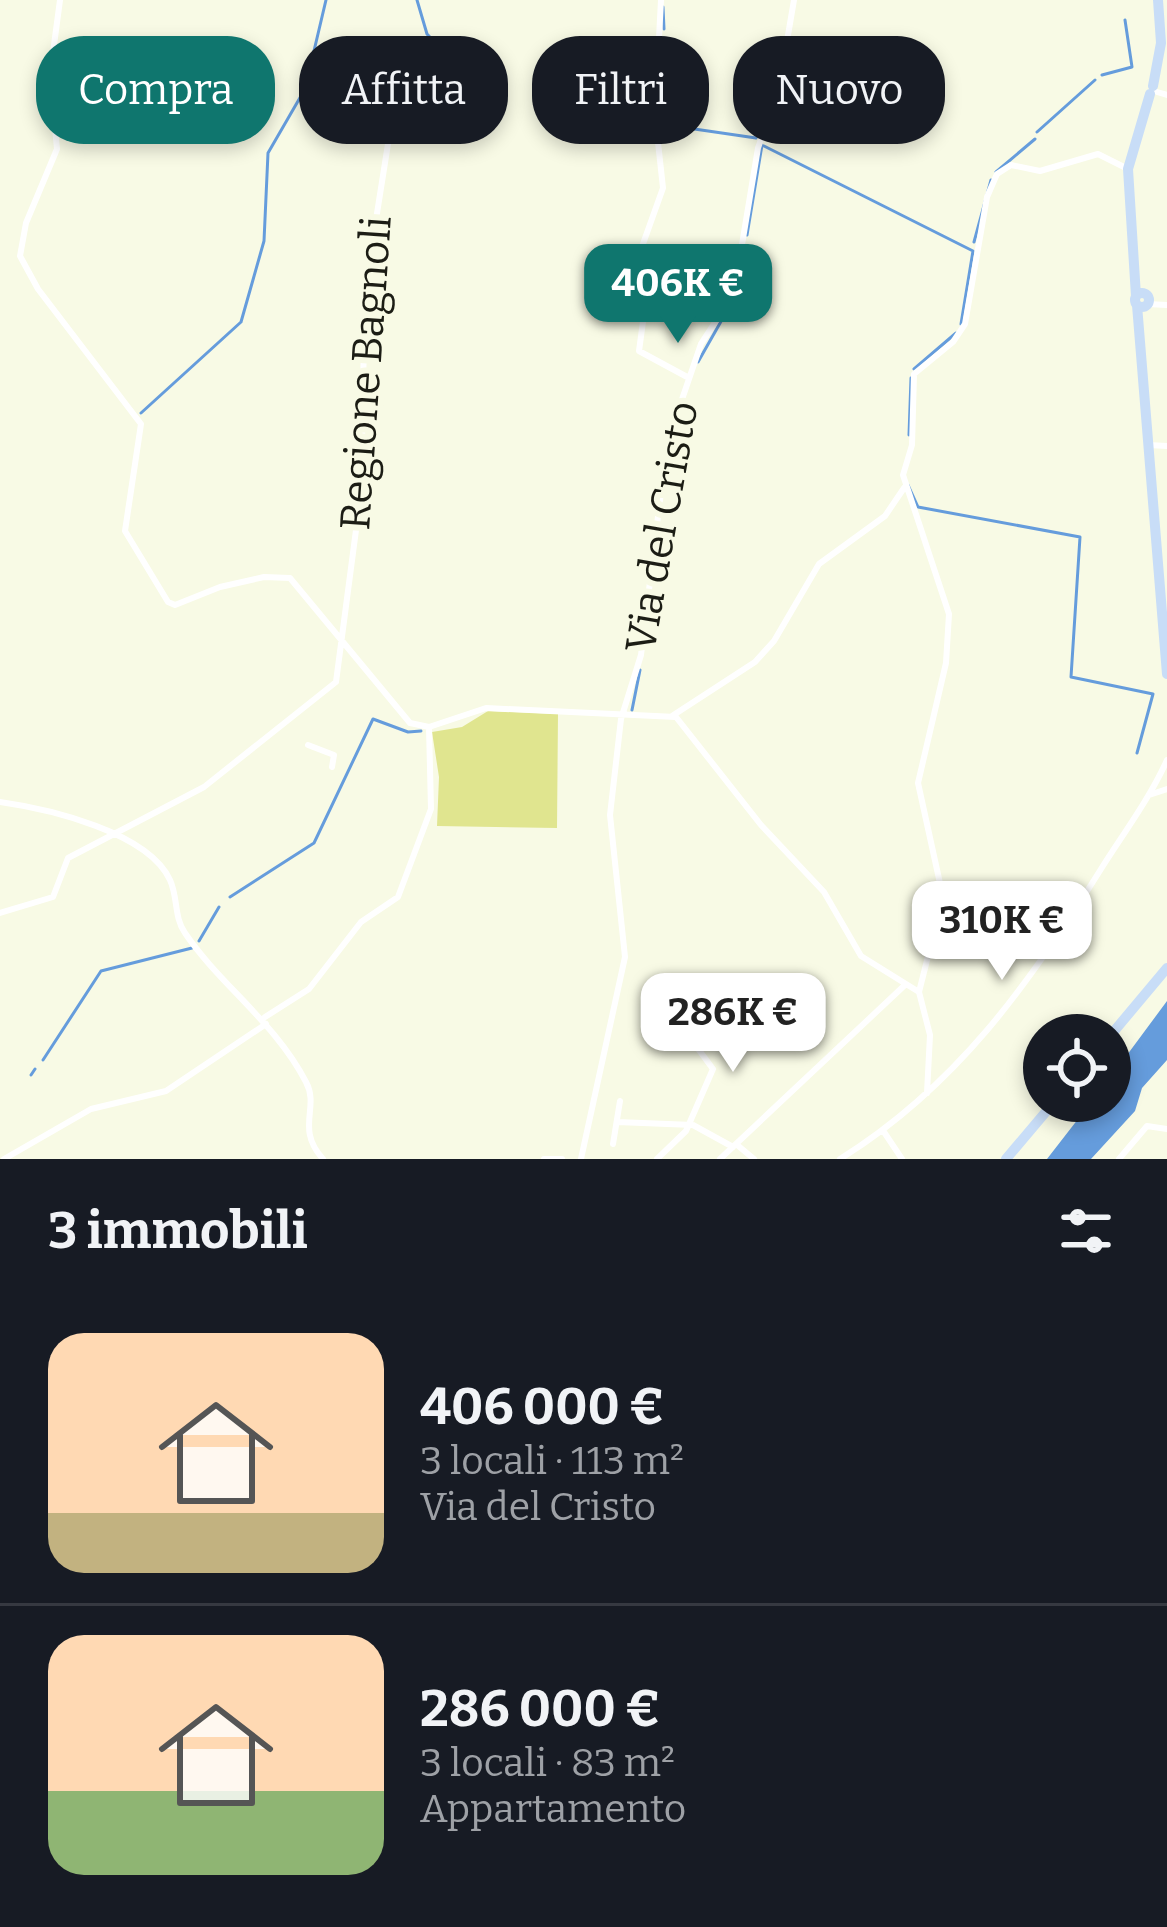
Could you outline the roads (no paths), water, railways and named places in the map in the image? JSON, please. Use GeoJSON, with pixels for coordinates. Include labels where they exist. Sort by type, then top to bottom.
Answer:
{"type":"FeatureCollection","features":[{"type":"Feature","properties":{"kind":"main road"},"geometry":{"type":"LineString","coordinates":[[1158,0],[1157,92],[1128,169],[1135,278],[1147,301],[1138,323],[1167,674]]}},
{"type":"Feature","properties":{"kind":"main road"},"geometry":{"type":"LineString","coordinates":[[1128,1014],[1167,968]]}},
{"type":"Feature","properties":{"kind":"main road"},"geometry":{"type":"LineString","coordinates":[[1006,1159],[1037,1122]]}},
{"type":"Feature","properties":{"kind":"street"},"geometry":{"type":"LineString","coordinates":[[60,0],[50,75],[57,149],[26,223],[20,256],[141,424],[125,530],[168,602],[175,605],[220,586],[280,575],[290,578],[402,718],[429,727],[486,708],[626,711],[691,732]]}},
{"type":"Feature","properties":{"kind":"street"},"geometry":{"type":"LineString","coordinates":[[661,0],[655,115],[663,188],[639,255],[647,292],[639,351],[689,378]]}},
{"type":"Feature","properties":{"kind":"street","name":"Via del Cristo"},"geometry":{"type":"LineString","coordinates":[[581,1159],[617,1010],[626,947],[611,837],[667,443],[701,344],[734,293],[758,148],[779,88],[794,0]]}},
{"type":"Feature","properties":{"kind":"street","name":"Regione Bagnoli"},"geometry":{"type":"LineString","coordinates":[[341,639],[361,492],[365,289],[388,144]]}},
{"type":"Feature","properties":{"kind":"street"},"geometry":{"type":"LineString","coordinates":[[651,716],[672,716],[764,653],[819,564],[885,516],[904,488],[912,445],[911,383],[919,368],[953,342],[964,324],[982,213],[998,174],[1011,165],[1040,171],[1098,154],[1128,169]]}},
{"type":"Feature","properties":{"kind":"street"},"geometry":{"type":"LineString","coordinates":[[1148,445],[1167,446]]}},
{"type":"Feature","properties":{"kind":"street"},"geometry":{"type":"LineString","coordinates":[[904,488],[924,529],[949,614],[946,663],[918,783],[943,897],[919,992],[930,1035],[927,1093]]}},
{"type":"Feature","properties":{"kind":"street"},"geometry":{"type":"LineString","coordinates":[[0,913],[56,895],[68,857],[204,787],[261,737],[322,698],[336,682],[341,639]]}},
{"type":"Feature","properties":{"kind":"street"},"geometry":{"type":"LineString","coordinates":[[672,716],[691,732],[761,825],[834,904],[861,956],[919,992]]}},
{"type":"Feature","properties":{"kind":"street"},"geometry":{"type":"LineString","coordinates":[[4,1159],[82,1112],[166,1091],[309,988],[361,922],[398,897],[431,809],[429,727]]}},
{"type":"Feature","properties":{"kind":"street"},"geometry":{"type":"LineString","coordinates":[[308,745],[334,755],[332,767]]}},
{"type":"Feature","properties":{"kind":"street"},"geometry":{"type":"LineString","coordinates":[[841,1159],[884,1132],[927,1093],[1026,988],[1167,760]]}},
{"type":"Feature","properties":{"kind":"street"},"geometry":{"type":"LineString","coordinates":[[1155,781],[1167,777]]}},
{"type":"Feature","properties":{"kind":"street"},"geometry":{"type":"LineString","coordinates":[[1146,796],[1167,789]]}},
{"type":"Feature","properties":{"kind":"street"},"geometry":{"type":"LineString","coordinates":[[0,802],[115,832],[159,863],[170,880],[185,934],[266,1021],[308,1087],[308,1138],[323,1159]]}},
{"type":"Feature","properties":{"kind":"street"},"geometry":{"type":"LineString","coordinates":[[729,1152],[906,983]]}},
{"type":"Feature","properties":{"kind":"street"},"geometry":{"type":"LineString","coordinates":[[657,1159],[688,1124],[713,1069],[693,1042]]}},
{"type":"Feature","properties":{"kind":"street"},"geometry":{"type":"LineString","coordinates":[[613,1144],[620,1101]]}},
{"type":"Feature","properties":{"kind":"street"},"geometry":{"type":"LineString","coordinates":[[617,1122],[688,1124],[729,1152],[754,1159]]}},
{"type":"Feature","properties":{"kind":"street"},"geometry":{"type":"LineString","coordinates":[[1119,1159],[1147,1126],[1167,1129]]}},
{"type":"Feature","properties":{"kind":"street"},"geometry":{"type":"LineString","coordinates":[[884,1132],[902,1159]]}},
{"type":"Feature","properties":{"kind":"street"},"geometry":{"type":"LineString","coordinates":[[544,1159],[562,1159]]}},
{"type":"Feature","properties":{"kind":"water"},"geometry":{"type":"Polygon","coordinates":[[[1167,1001],[1167,1060],[1142,1088],[1131,1115],[1131,1050],[1167,1001]]]}},
{"type":"Feature","properties":{"kind":"water"},"geometry":{"type":"Polygon","coordinates":[[[1076,1122],[1125,1122],[1091,1159],[1047,1159],[1076,1122]]]}},
{"type":"Feature","properties":{"kind":"waterway"},"geometry":{"type":"LineString","coordinates":[[141,413],[241,322],[264,241],[268,153],[305,89],[326,0]]}},
{"type":"Feature","properties":{"kind":"waterway"},"geometry":{"type":"LineString","coordinates":[[417,0],[429,36]]}},
{"type":"Feature","properties":{"kind":"waterway"},"geometry":{"type":"LineString","coordinates":[[663,7],[664,29]]}},
{"type":"Feature","properties":{"kind":"waterway"},"geometry":{"type":"LineString","coordinates":[[1102,75],[1132,67],[1125,20]]}},
{"type":"Feature","properties":{"kind":"waterway"},"geometry":{"type":"LineString","coordinates":[[1037,132],[1095,80]]}},
{"type":"Feature","properties":{"kind":"waterway"},"geometry":{"type":"LineString","coordinates":[[709,131],[733,135]]}},
{"type":"Feature","properties":{"kind":"waterway"},"geometry":{"type":"LineString","coordinates":[[996,172],[1035,139]]}},
{"type":"Feature","properties":{"kind":"waterway"},"geometry":{"type":"LineString","coordinates":[[747,235],[762,145]]}},
{"type":"Feature","properties":{"kind":"waterway"},"geometry":{"type":"LineString","coordinates":[[764,146],[973,251],[961,324]]}},
{"type":"Feature","properties":{"kind":"waterway"},"geometry":{"type":"LineString","coordinates":[[974,242],[991,180]]}},
{"type":"Feature","properties":{"kind":"waterway"},"geometry":{"type":"LineString","coordinates":[[698,362],[732,302]]}},
{"type":"Feature","properties":{"kind":"waterway"},"geometry":{"type":"LineString","coordinates":[[914,369],[956,333]]}},
{"type":"Feature","properties":{"kind":"waterway"},"geometry":{"type":"LineString","coordinates":[[909,435],[911,378]]}},
{"type":"Feature","properties":{"kind":"waterway"},"geometry":{"type":"LineString","coordinates":[[667,465],[671,439]]}},
{"type":"Feature","properties":{"kind":"waterway"},"geometry":{"type":"LineString","coordinates":[[908,485],[918,507],[1080,537],[1071,677],[1153,694],[1137,753]]}},
{"type":"Feature","properties":{"kind":"waterway"},"geometry":{"type":"LineString","coordinates":[[632,710],[640,670]]}},
{"type":"Feature","properties":{"kind":"waterway"},"geometry":{"type":"LineString","coordinates":[[230,897],[314,843],[373,719],[408,732],[421,731]]}},
{"type":"Feature","properties":{"kind":"waterway"},"geometry":{"type":"LineString","coordinates":[[199,941],[219,907]]}},
{"type":"Feature","properties":{"kind":"waterway"},"geometry":{"type":"LineString","coordinates":[[43,1060],[101,971],[192,948]]}},
{"type":"Feature","properties":{"kind":"waterway"},"geometry":{"type":"LineString","coordinates":[[31,1075],[35,1069]]}}]}
